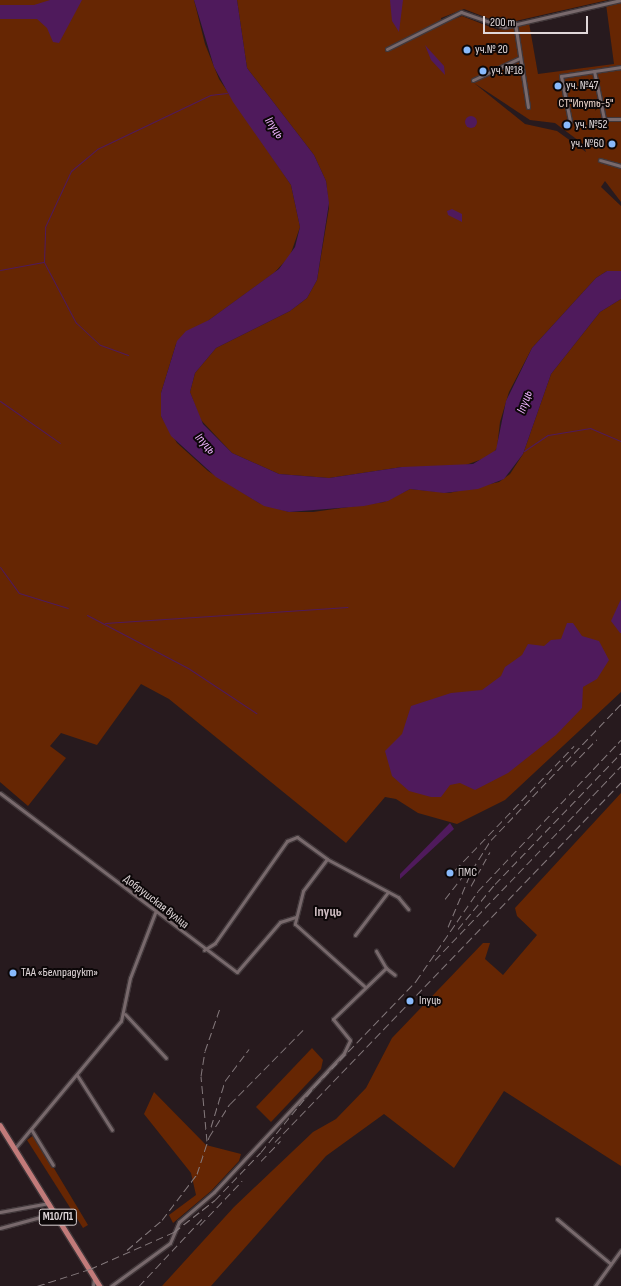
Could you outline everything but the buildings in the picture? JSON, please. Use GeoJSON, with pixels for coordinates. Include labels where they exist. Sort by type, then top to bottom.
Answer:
{"type":"FeatureCollection","features":[{"type":"Feature","properties":{"kind":"main road","name":"М10/П1"},"geometry":{"type":"LineString","coordinates":[[0,1125],[100,1286]]}},
{"type":"Feature","properties":{"kind":"street"},"geometry":{"type":"LineString","coordinates":[[387,49],[461,12],[504,27],[515,23],[621,0]]}},
{"type":"Feature","properties":{"kind":"street"},"geometry":{"type":"LineString","coordinates":[[515,23],[528,107]]}},
{"type":"Feature","properties":{"kind":"street"},"geometry":{"type":"LineString","coordinates":[[473,80],[520,58]]}},
{"type":"Feature","properties":{"kind":"street"},"geometry":{"type":"LineString","coordinates":[[570,121],[561,76],[621,67]]}},
{"type":"Feature","properties":{"kind":"street"},"geometry":{"type":"LineString","coordinates":[[594,71],[604,119],[621,119]]}},
{"type":"Feature","properties":{"kind":"street"},"geometry":{"type":"LineString","coordinates":[[600,160],[621,166]]}},
{"type":"Feature","properties":{"kind":"street","name":"Добрушская вуліца"},"geometry":{"type":"LineString","coordinates":[[0,793],[155,913],[204,950],[237,972],[280,922],[295,917]]}},
{"type":"Feature","properties":{"kind":"street"},"geometry":{"type":"LineString","coordinates":[[204,950],[215,943],[292,838],[296,836],[327,859],[388,892],[408,909]]}},
{"type":"Feature","properties":{"kind":"street"},"geometry":{"type":"LineString","coordinates":[[327,859],[303,891],[295,917],[300,931],[364,986]]}},
{"type":"Feature","properties":{"kind":"street"},"geometry":{"type":"LineString","coordinates":[[355,935],[388,892]]}},
{"type":"Feature","properties":{"kind":"street"},"geometry":{"type":"LineString","coordinates":[[15,1148],[77,1075],[125,1014],[130,978],[155,913]]}},
{"type":"Feature","properties":{"kind":"street"},"geometry":{"type":"LineString","coordinates":[[376,950],[386,968],[396,975]]}},
{"type":"Feature","properties":{"kind":"street"},"geometry":{"type":"LineString","coordinates":[[111,1286],[170,1243],[179,1222],[214,1192],[344,1053],[350,1040],[333,1019],[364,986],[386,968]]}},
{"type":"Feature","properties":{"kind":"street"},"geometry":{"type":"LineString","coordinates":[[125,1014],[166,1058]]}},
{"type":"Feature","properties":{"kind":"street"},"geometry":{"type":"LineString","coordinates":[[77,1075],[112,1130]]}},
{"type":"Feature","properties":{"kind":"street"},"geometry":{"type":"LineString","coordinates":[[31,1129],[52,1165]]}},
{"type":"Feature","properties":{"kind":"street"},"geometry":{"type":"LineString","coordinates":[[0,1212],[49,1203]]}},
{"type":"Feature","properties":{"kind":"street"},"geometry":{"type":"LineString","coordinates":[[0,1228],[55,1213]]}},
{"type":"Feature","properties":{"kind":"street"},"geometry":{"type":"LineString","coordinates":[[557,1219],[611,1264]]}},
{"type":"Feature","properties":{"kind":"street"},"geometry":{"type":"LineString","coordinates":[[595,1286],[621,1250]]}},
{"type":"Feature","properties":{"kind":"street"},"geometry":{"type":"LineString","coordinates":[[93,1286],[94,1277]]}},
{"type":"Feature","properties":{"kind":"green space"},"geometry":{"type":"Polygon","coordinates":[[[0,0],[194,0],[205,44],[219,79],[291,185],[300,227],[290,256],[274,273],[176,344],[161,393],[161,416],[177,443],[208,471],[259,503],[289,512],[313,512],[384,502],[410,489],[449,493],[499,482],[510,474],[523,454],[551,374],[600,312],[621,299],[621,692],[505,800],[457,824],[418,813],[396,799],[385,797],[346,843],[169,699],[141,684],[97,745],[61,733],[50,746],[66,758],[28,806],[0,782],[0,0]]]}},
{"type":"Feature","properties":{"kind":"green space","name":"СТ\"Ипуть-5\""},"geometry":{"type":"Polygon","coordinates":[[[237,0],[608,0],[503,24],[464,9],[441,18],[441,24],[462,16],[498,30],[529,23],[538,74],[614,64],[606,4],[621,1],[621,202],[605,181],[601,187],[621,206],[621,271],[607,271],[596,278],[532,348],[509,392],[500,422],[497,448],[491,456],[460,467],[402,467],[329,478],[279,474],[232,453],[200,419],[190,392],[195,373],[216,348],[290,311],[307,298],[317,280],[329,208],[326,181],[314,155],[247,68],[237,0]],[[474,83],[525,124],[557,131],[586,152],[583,144],[555,123],[530,120],[474,83]]]}},
{"type":"Feature","properties":{"kind":"green space"},"geometry":{"type":"Polygon","coordinates":[[[621,793],[621,1166],[504,1091],[454,1168],[384,1114],[326,1156],[211,1286],[162,1286],[234,1207],[313,1132],[336,1119],[366,1088],[392,1038],[483,943],[490,943],[485,959],[503,975],[537,935],[517,916],[515,908],[621,793]]]}},
{"type":"Feature","properties":{"kind":"green space"},"geometry":{"type":"Polygon","coordinates":[[[312,1048],[323,1060],[321,1069],[271,1122],[256,1107],[312,1048]]]}},
{"type":"Feature","properties":{"kind":"green space"},"geometry":{"type":"Polygon","coordinates":[[[154,1092],[206,1145],[241,1154],[239,1161],[211,1191],[173,1223],[169,1215],[196,1195],[191,1173],[144,1114],[154,1092]]]}},
{"type":"Feature","properties":{"kind":"green space"},"geometry":{"type":"Polygon","coordinates":[[[34,1135],[88,1225],[83,1228],[27,1140],[34,1135]]]}},
{"type":"Feature","properties":{"kind":"water"},"geometry":{"type":"Polygon","coordinates":[[[50,0],[82,0],[59,43],[53,42],[47,28],[37,19],[0,19],[0,5],[34,5],[50,0]]]}},
{"type":"Feature","properties":{"kind":"water"},"geometry":{"type":"Polygon","coordinates":[[[194,0],[237,0],[247,68],[314,155],[326,181],[329,203],[317,280],[307,298],[290,311],[216,348],[195,373],[190,392],[203,424],[232,453],[279,474],[329,478],[402,467],[473,464],[496,450],[506,401],[532,348],[596,278],[607,271],[621,271],[621,299],[600,312],[551,374],[523,454],[504,479],[478,489],[444,493],[410,489],[388,501],[364,506],[289,512],[264,506],[216,477],[171,436],[161,416],[161,393],[177,341],[186,331],[209,320],[279,269],[295,247],[300,227],[291,185],[233,102],[214,67],[194,0]]]}},
{"type":"Feature","properties":{"kind":"water"},"geometry":{"type":"Polygon","coordinates":[[[390,0],[403,0],[399,32],[392,21],[390,0]]]}},
{"type":"Feature","properties":{"kind":"water"},"geometry":{"type":"Polygon","coordinates":[[[425,45],[444,66],[445,75],[431,60],[425,45]]]}},
{"type":"Feature","properties":{"kind":"water"},"geometry":{"type":"Polygon","coordinates":[[[469,116],[473,116],[477,122],[473,128],[469,128],[465,124],[465,120],[469,116]]]}},
{"type":"Feature","properties":{"kind":"water"},"geometry":{"type":"Polygon","coordinates":[[[452,209],[462,214],[462,222],[448,215],[447,211],[452,209]]]}},
{"type":"Feature","properties":{"kind":"water"},"geometry":{"type":"Polygon","coordinates":[[[621,599],[621,633],[620,633],[611,621],[621,599]]]}},
{"type":"Feature","properties":{"kind":"water"},"geometry":{"type":"Polygon","coordinates":[[[567,623],[573,623],[582,636],[599,641],[609,660],[597,679],[583,687],[582,708],[556,735],[508,773],[475,790],[460,783],[450,785],[441,797],[431,797],[409,791],[392,776],[385,751],[402,734],[411,706],[451,693],[482,690],[501,676],[505,667],[522,655],[528,644],[544,646],[551,640],[561,639],[567,623]]]}},
{"type":"Feature","properties":{"kind":"water"},"geometry":{"type":"Polygon","coordinates":[[[450,823],[454,829],[400,879],[400,874],[450,823]]]}},
{"type":"Feature","properties":{"kind":"waterway"},"geometry":{"type":"LineString","coordinates":[[128,355],[100,345],[76,323],[44,262],[45,227],[71,171],[97,149],[210,95],[227,93]]}},
{"type":"Feature","properties":{"kind":"waterway"},"geometry":{"type":"LineString","coordinates":[[0,270],[43,262]]}},
{"type":"Feature","properties":{"kind":"waterway"},"geometry":{"type":"LineString","coordinates":[[0,401],[60,443]]}},
{"type":"Feature","properties":{"kind":"waterway"},"geometry":{"type":"LineString","coordinates":[[524,451],[548,435],[590,428],[621,441]]}},
{"type":"Feature","properties":{"kind":"waterway"},"geometry":{"type":"LineString","coordinates":[[0,567],[19,593],[68,608]]}},
{"type":"Feature","properties":{"kind":"waterway"},"geometry":{"type":"LineString","coordinates":[[105,623],[347,607]]}},
{"type":"Feature","properties":{"kind":"waterway"},"geometry":{"type":"LineString","coordinates":[[87,615],[188,668],[256,713]]}},
{"type":"Feature","properties":{"kind":"railway"},"geometry":{"type":"LineString","coordinates":[[448,927],[472,870],[491,840],[621,704]]}},
{"type":"Feature","properties":{"kind":"railway"},"geometry":{"type":"LineString","coordinates":[[571,766],[597,739]]}},
{"type":"Feature","properties":{"kind":"railway"},"geometry":{"type":"LineString","coordinates":[[37,1286],[90,1269],[174,1232],[215,1200],[261,1152],[315,1086],[416,981],[478,891],[621,740]]}},
{"type":"Feature","properties":{"kind":"railway"},"geometry":{"type":"LineString","coordinates":[[455,870],[574,746]]}},
{"type":"Feature","properties":{"kind":"railway"},"geometry":{"type":"LineString","coordinates":[[458,929],[495,884],[621,753]]}},
{"type":"Feature","properties":{"kind":"railway"},"geometry":{"type":"LineString","coordinates":[[435,960],[621,766]]}},
{"type":"Feature","properties":{"kind":"railway"},"geometry":{"type":"LineString","coordinates":[[275,1142],[621,782]]}},
{"type":"Feature","properties":{"kind":"railway"},"geometry":{"type":"LineString","coordinates":[[471,886],[490,852]]}},
{"type":"Feature","properties":{"kind":"railway"},"geometry":{"type":"LineString","coordinates":[[445,899],[469,868]]}},
{"type":"Feature","properties":{"kind":"railway"},"geometry":{"type":"LineString","coordinates":[[207,1141],[201,1076],[205,1051],[220,1008]]}},
{"type":"Feature","properties":{"kind":"railway"},"geometry":{"type":"LineString","coordinates":[[127,1250],[162,1220],[197,1174],[209,1137],[230,1104],[304,1029]]}},
{"type":"Feature","properties":{"kind":"railway"},"geometry":{"type":"LineString","coordinates":[[211,1127],[225,1081],[249,1049]]}},
{"type":"Feature","properties":{"kind":"railway"},"geometry":{"type":"LineString","coordinates":[[261,1161],[280,1141]]}},
{"type":"Feature","properties":{"kind":"railway"},"geometry":{"type":"LineString","coordinates":[[200,1225],[242,1181]]}},
{"type":"Feature","properties":{"kind":"railway"},"geometry":{"type":"LineString","coordinates":[[139,1286],[202,1219]]}},
{"type":"Feature","properties":{"kind":"place","name":"уч.№ 20"},"geometry":{"type":"Point","coordinates":[467,50]}},
{"type":"Feature","properties":{"kind":"place","name":"уч. №18"},"geometry":{"type":"Point","coordinates":[483,71]}},
{"type":"Feature","properties":{"kind":"place","name":"уч. №47"},"geometry":{"type":"Point","coordinates":[558,86]}},
{"type":"Feature","properties":{"kind":"place","name":"уч. №52"},"geometry":{"type":"Point","coordinates":[567,125]}},
{"type":"Feature","properties":{"kind":"place","name":"уч. №60"},"geometry":{"type":"Point","coordinates":[612,144]}},
{"type":"Feature","properties":{"kind":"place","name":"ПМС"},"geometry":{"type":"Point","coordinates":[450,873]}},
{"type":"Feature","properties":{"kind":"place","name":"ТАА «Белпрадукт»"},"geometry":{"type":"Point","coordinates":[13,973]}},
{"type":"Feature","properties":{"kind":"place","name":"Іпуць"},"geometry":{"type":"Point","coordinates":[410,1001]}},
{"type":"Feature","properties":{"kind":"district","name":"Іпуць"},"geometry":{"type":"Point","coordinates":[328,912]}}]}
